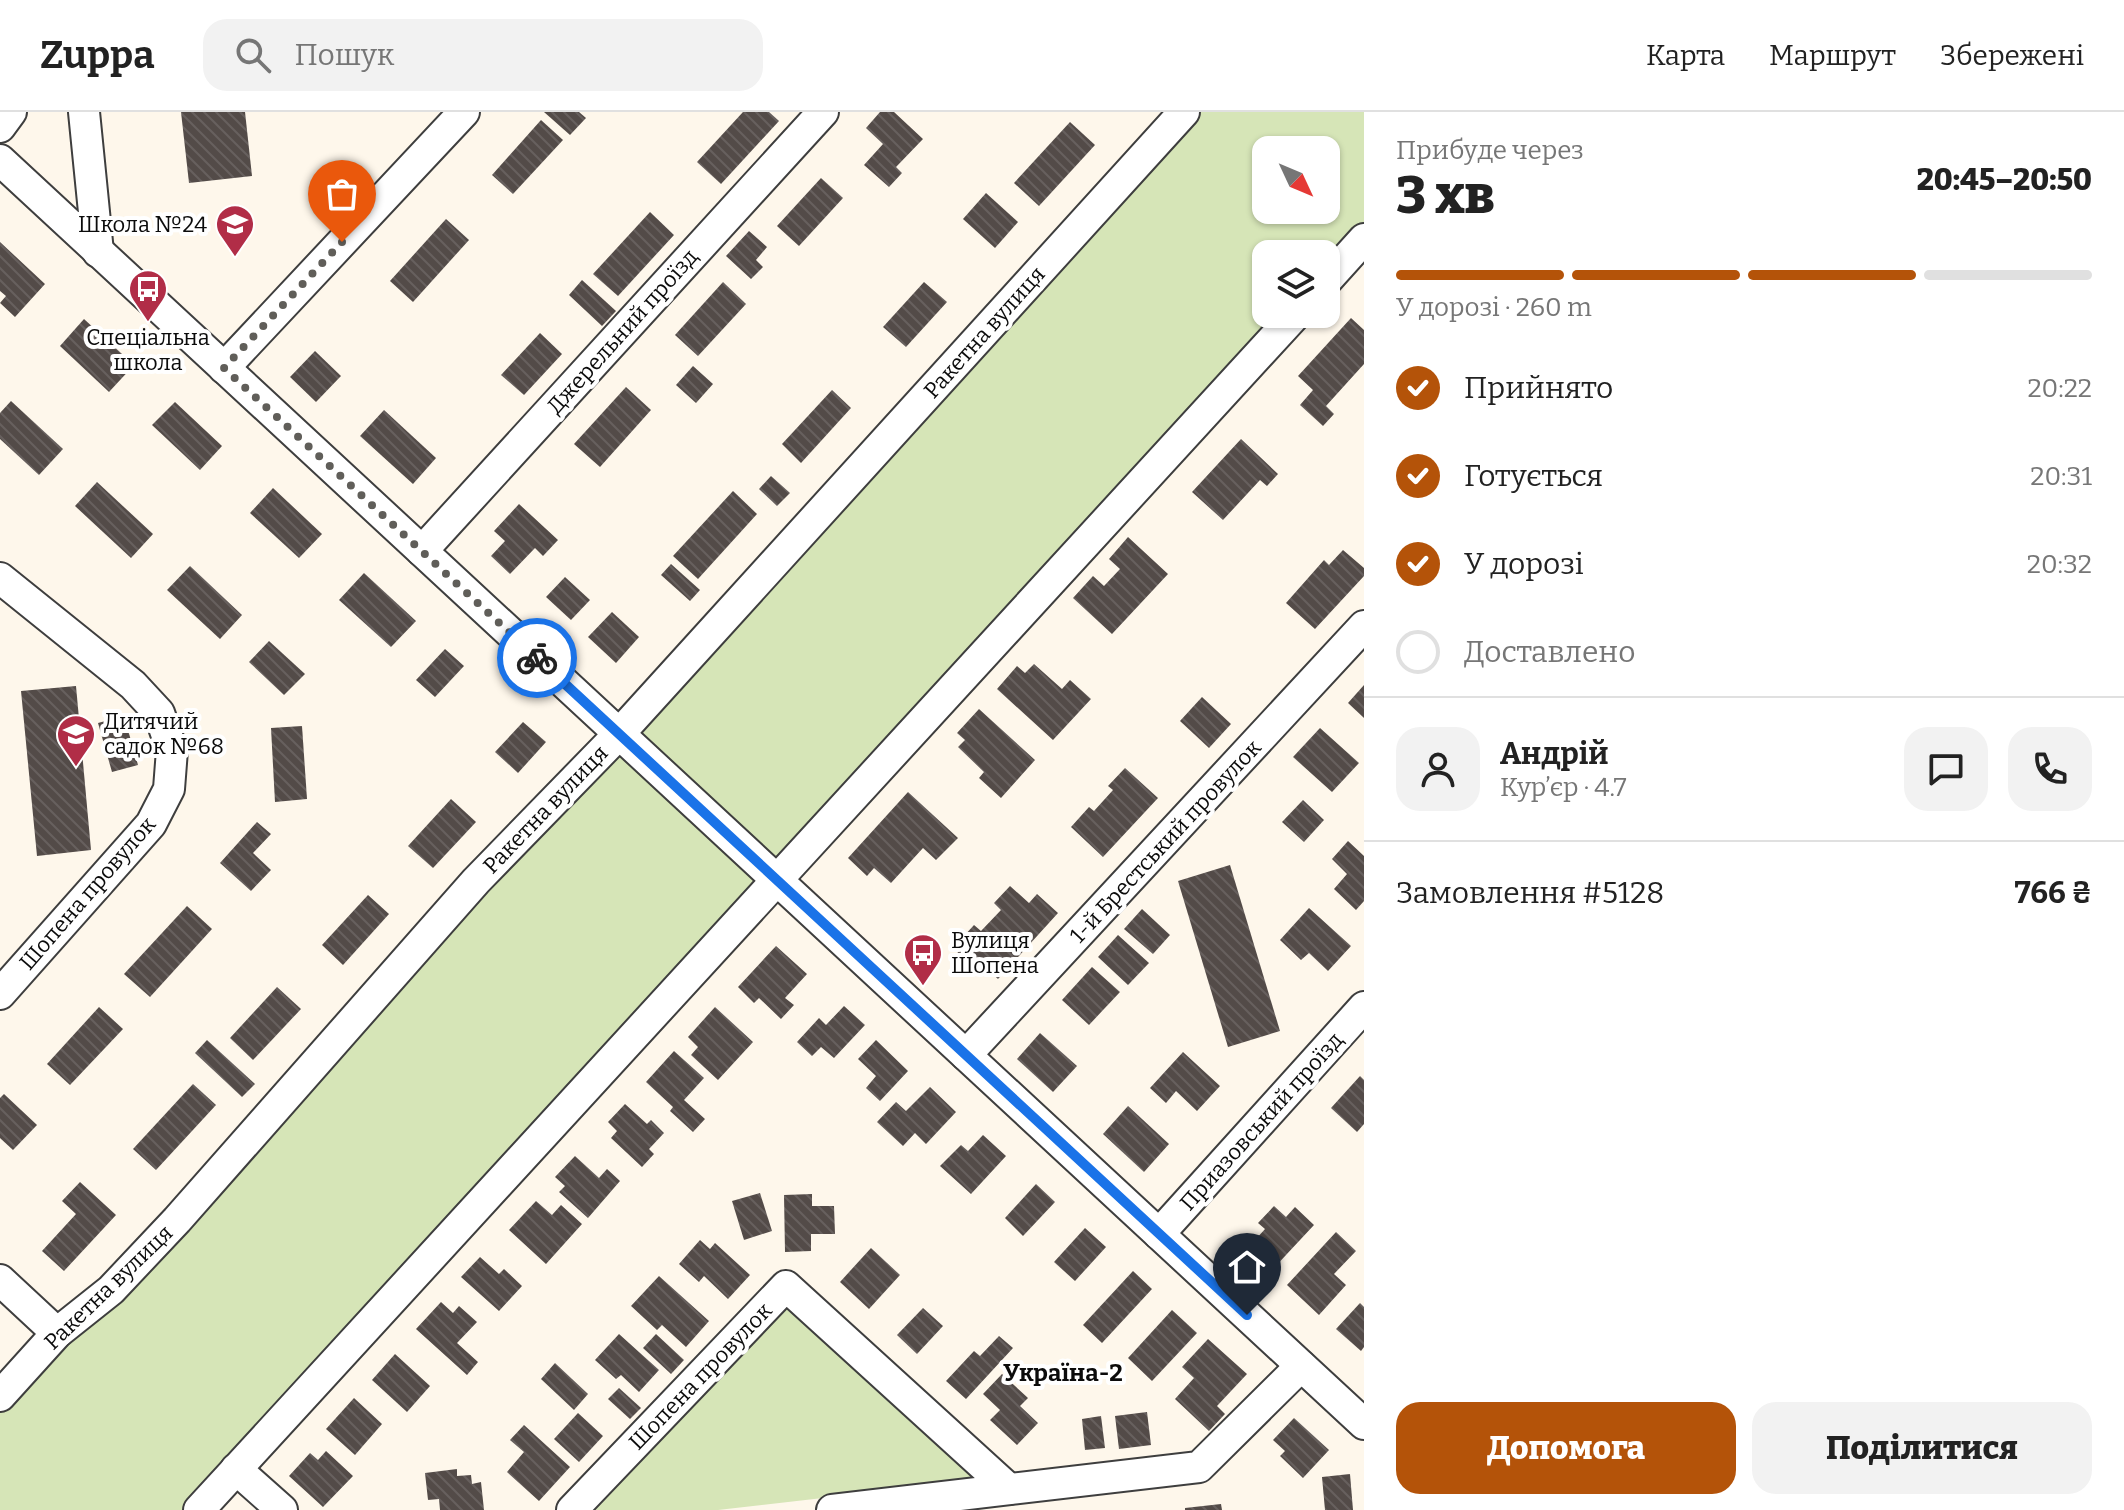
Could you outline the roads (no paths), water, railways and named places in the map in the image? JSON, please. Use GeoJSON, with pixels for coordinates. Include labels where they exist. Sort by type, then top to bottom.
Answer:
{"type":"FeatureCollection","features":[{"type":"Feature","properties":{"kind":"street"},"geometry":{"type":"LineString","coordinates":[[0,127],[11,112]]}},
{"type":"Feature","properties":{"kind":"street"},"geometry":{"type":"LineString","coordinates":[[84,112],[98,252]]}},
{"type":"Feature","properties":{"kind":"street"},"geometry":{"type":"LineString","coordinates":[[224,368],[464,112]]}},
{"type":"Feature","properties":{"kind":"street","name":"Джерельний проїзд"},"geometry":{"type":"LineString","coordinates":[[422,551],[823,112]]}},
{"type":"Feature","properties":{"kind":"street","name":"Ракетна вулиця"},"geometry":{"type":"LineString","coordinates":[[0,1396],[57,1333],[111,1290],[177,1220],[476,881],[619,734],[1184,112]]}},
{"type":"Feature","properties":{"kind":"street"},"geometry":{"type":"LineString","coordinates":[[0,160],[1364,1424]]}},
{"type":"Feature","properties":{"kind":"street"},"geometry":{"type":"LineString","coordinates":[[1340,266],[1364,239]]}},
{"type":"Feature","properties":{"kind":"street"},"geometry":{"type":"LineString","coordinates":[[199,1510],[1283,328]]}},
{"type":"Feature","properties":{"kind":"street","name":"Шопена провулок"},"geometry":{"type":"LineString","coordinates":[[0,578],[133,685],[159,713],[172,750],[169,789],[151,824],[0,994]]}},
{"type":"Feature","properties":{"kind":"street","name":"1-й Брестський провулок"},"geometry":{"type":"LineString","coordinates":[[966,1055],[1364,626]]}},
{"type":"Feature","properties":{"kind":"street","name":"Приазовський проїзд"},"geometry":{"type":"LineString","coordinates":[[1159,1234],[1364,1007]]}},
{"type":"Feature","properties":{"kind":"street"},"geometry":{"type":"LineString","coordinates":[[0,1280],[57,1333]]}},
{"type":"Feature","properties":{"kind":"street","name":"Шопена провулок"},"geometry":{"type":"LineString","coordinates":[[572,1510],[786,1286],[1009,1489]]}},
{"type":"Feature","properties":{"kind":"street"},"geometry":{"type":"LineString","coordinates":[[832,1510],[1199,1467],[1301,1366]]}},
{"type":"Feature","properties":{"kind":"street"},"geometry":{"type":"LineString","coordinates":[[236,1469],[282,1510]]}},
{"type":"Feature","properties":{"kind":"place","name":"Школа №24"},"geometry":{"type":"Point","coordinates":[235,258]}},
{"type":"Feature","properties":{"kind":"place","name":"Спеціальна школа"},"geometry":{"type":"Point","coordinates":[148,323]}},
{"type":"Feature","properties":{"kind":"place","name":"Дитячий садок №68"},"geometry":{"type":"Point","coordinates":[76,768]}},
{"type":"Feature","properties":{"kind":"place","name":"Вулиця Шопена"},"geometry":{"type":"Point","coordinates":[923,987]}},
{"type":"Feature","properties":{"kind":"district","name":"Україна-2"},"geometry":{"type":"Point","coordinates":[1063,1373]}}]}
